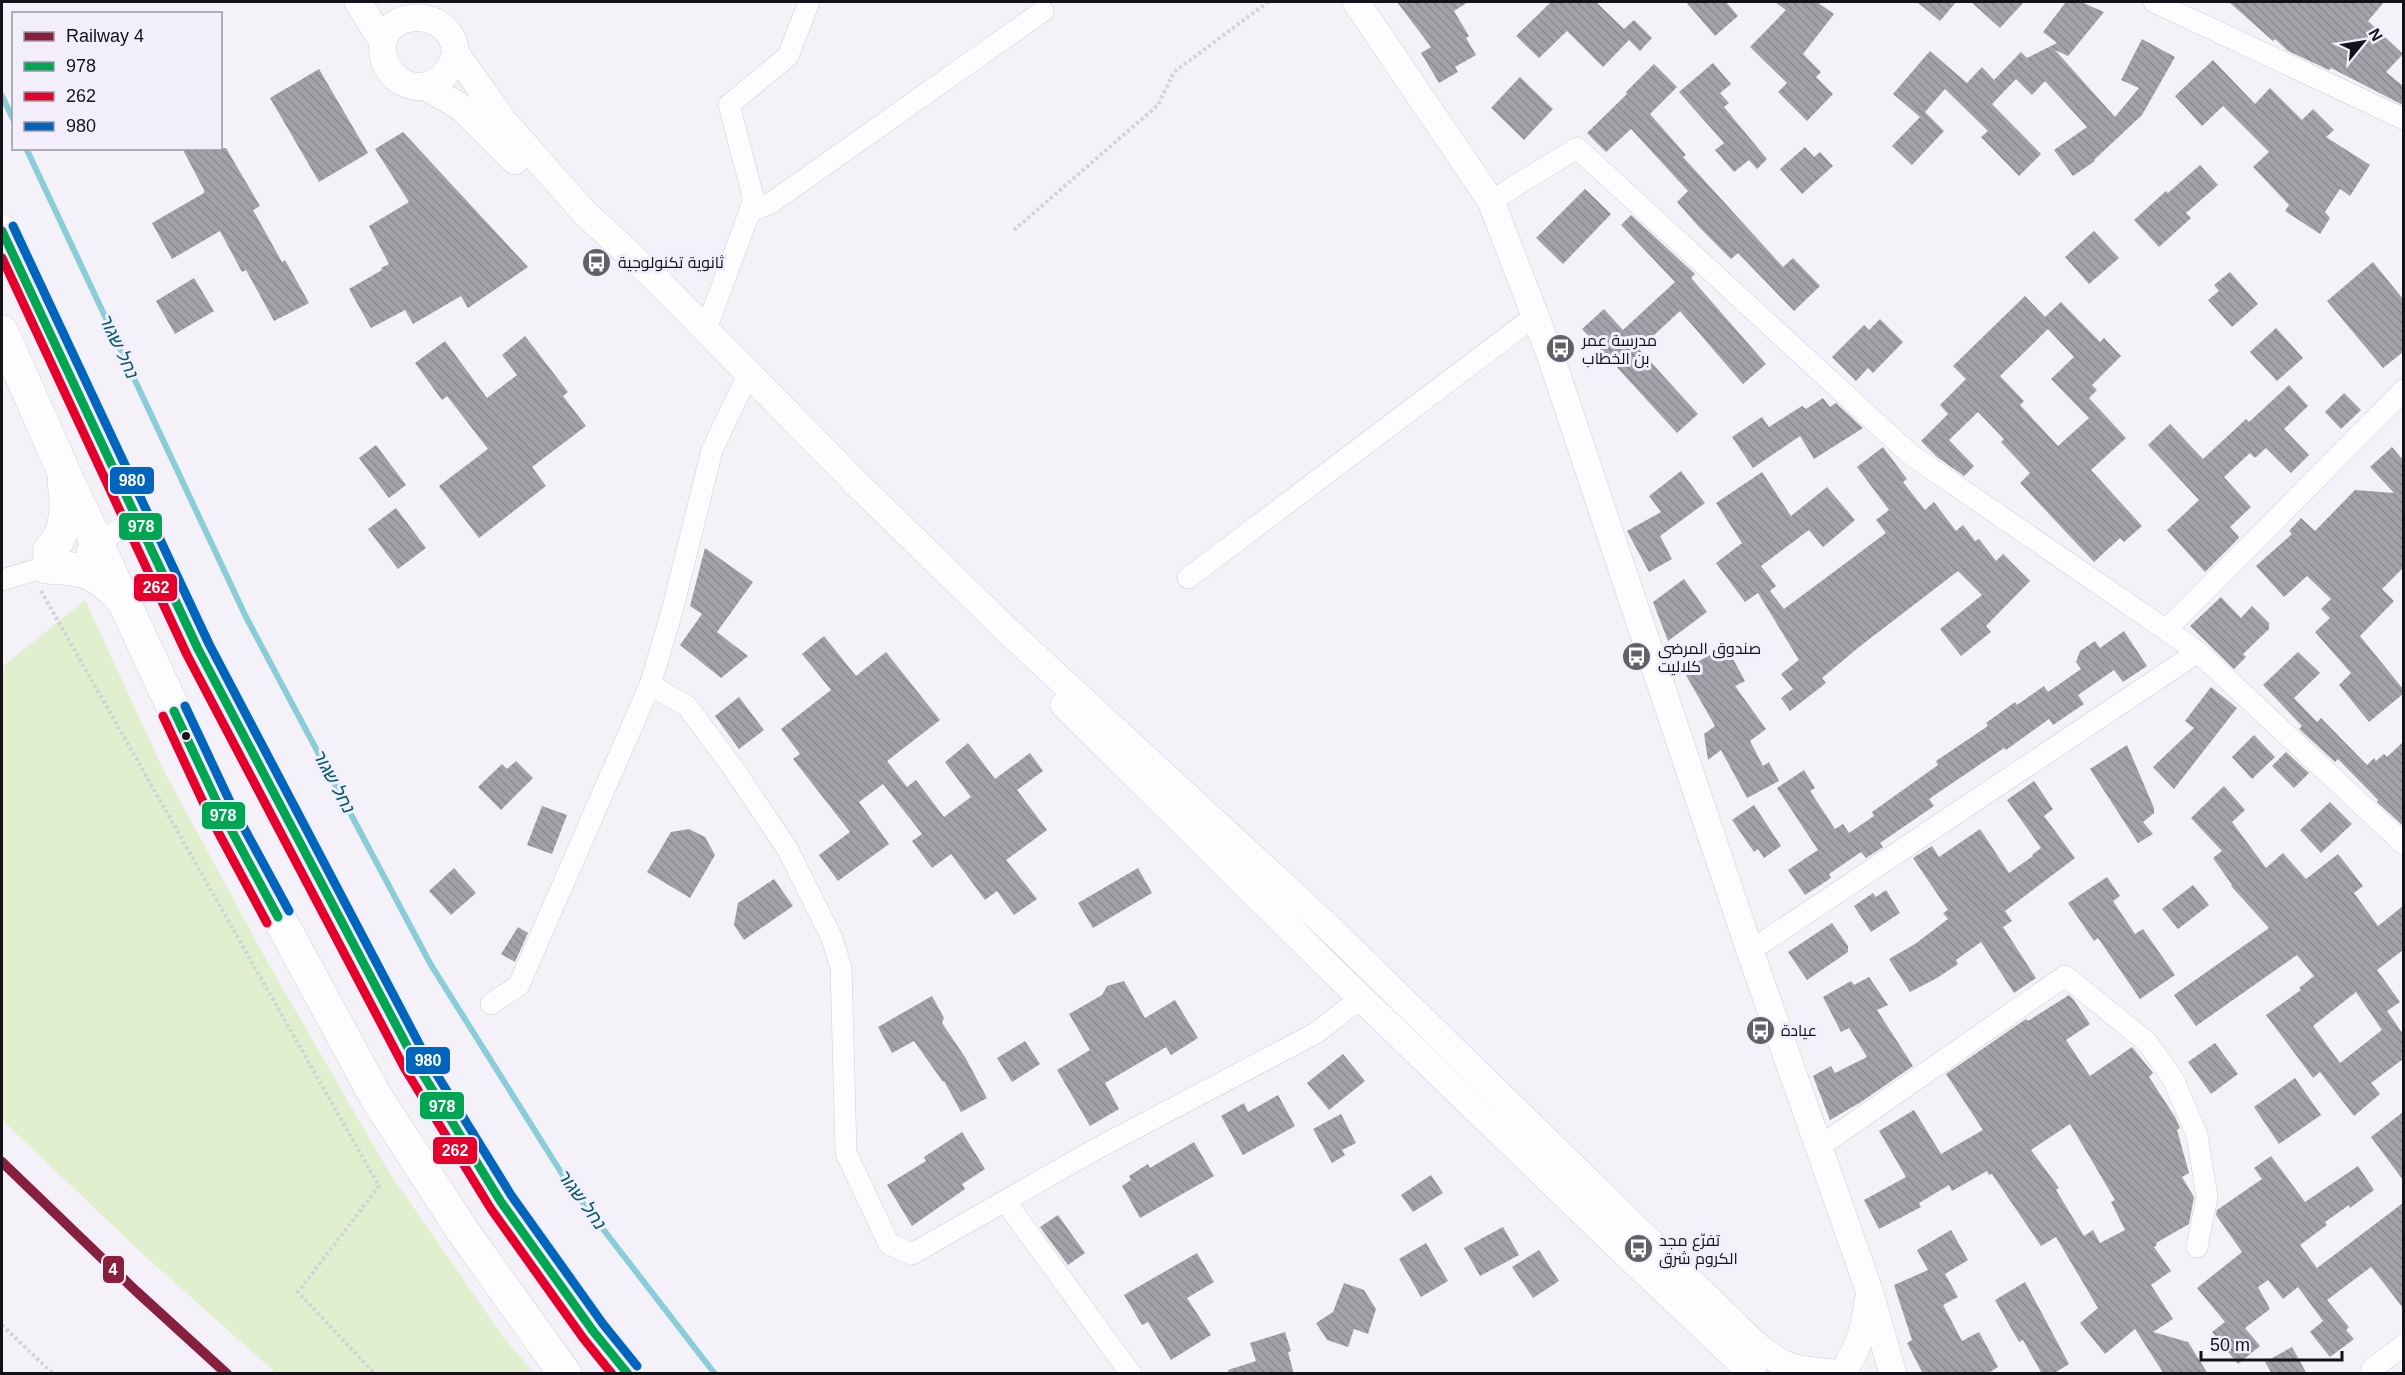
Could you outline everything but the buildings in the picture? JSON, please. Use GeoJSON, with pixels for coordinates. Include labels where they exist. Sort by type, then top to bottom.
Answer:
{"type":"FeatureCollection","features":[{"type":"Feature","properties":{"kind":"highway"},"geometry":{"type":"LineString","coordinates":[[2,231],[198,649],[416,1063],[501,1202],[593,1331],[628,1374]]}},
{"type":"Feature","properties":{"kind":"highway"},"geometry":{"type":"LineString","coordinates":[[2,332],[94,538],[221,811],[375,1097],[462,1230],[565,1374]]}},
{"type":"Feature","properties":{"kind":"highway"},"geometry":{"type":"LineString","coordinates":[[62,468],[67,507],[66,517],[59,538],[42,563],[90,572],[123,600]]}},
{"type":"Feature","properties":{"kind":"street"},"geometry":{"type":"LineString","coordinates":[[358,2],[383,42]]}},
{"type":"Feature","properties":{"kind":"street"},"geometry":{"type":"LineString","coordinates":[[706,329],[754,200],[729,105],[788,56],[809,2]]}},
{"type":"Feature","properties":{"kind":"street"},"geometry":{"type":"LineString","coordinates":[[1356,2],[1491,201],[1551,357],[1750,951],[1869,1290],[1893,1374]]}},
{"type":"Feature","properties":{"kind":"street"},"geometry":{"type":"LineString","coordinates":[[2154,2],[2403,119]]}},
{"type":"Feature","properties":{"kind":"street"},"geometry":{"type":"LineString","coordinates":[[400,8],[430,14],[441,20],[450,30],[455,41],[456,54],[445,77],[435,83],[412,86],[392,75],[386,65],[382,54],[383,42],[400,8]]}},
{"type":"Feature","properties":{"kind":"street"},"geometry":{"type":"LineString","coordinates":[[749,212],[771,203],[1043,11]]}},
{"type":"Feature","properties":{"kind":"street"},"geometry":{"type":"LineString","coordinates":[[456,54],[506,124],[584,212],[656,279],[856,483],[1010,633],[1326,925],[1729,1319],[1768,1354],[1785,1365],[1802,1370],[1836,1370],[1857,1363],[1871,1364],[1886,1374]]}},
{"type":"Feature","properties":{"kind":"street"},"geometry":{"type":"LineString","coordinates":[[424,86],[462,107],[576,224],[647,288],[1159,801],[1627,1255],[1753,1374]]}},
{"type":"Feature","properties":{"kind":"street"},"geometry":{"type":"LineString","coordinates":[[1491,201],[1577,148],[1911,454],[2198,652],[2403,844]]}},
{"type":"Feature","properties":{"kind":"street"},"geometry":{"type":"LineString","coordinates":[[1188,578],[1535,316]]}},
{"type":"Feature","properties":{"kind":"street"},"geometry":{"type":"LineString","coordinates":[[491,1004],[519,985],[650,685],[671,615],[712,450],[743,386]]}},
{"type":"Feature","properties":{"kind":"street"},"geometry":{"type":"LineString","coordinates":[[2166,630],[2403,390]]}},
{"type":"Feature","properties":{"kind":"street"},"geometry":{"type":"LineString","coordinates":[[2,580],[136,518]]}},
{"type":"Feature","properties":{"kind":"street"},"geometry":{"type":"LineString","coordinates":[[1750,951],[2198,652]]}},
{"type":"Feature","properties":{"kind":"street"},"geometry":{"type":"LineString","coordinates":[[650,685],[687,706],[731,765],[788,850],[831,936],[841,967],[846,1153],[889,1244],[912,1254],[1096,1149],[1316,1033],[1361,998]]}},
{"type":"Feature","properties":{"kind":"street"},"geometry":{"type":"LineString","coordinates":[[1819,1147],[2065,976],[2147,1042],[2173,1078],[2197,1135],[2207,1197],[2197,1247]]}},
{"type":"Feature","properties":{"kind":"street"},"geometry":{"type":"LineString","coordinates":[[1005,1201],[1131,1374]]}},
{"type":"Feature","properties":{"kind":"street"},"geometry":{"type":"LineString","coordinates":[[1836,1370],[1860,1344],[1866,1324],[1869,1290]]}},
{"type":"Feature","properties":{"kind":"street"},"geometry":{"type":"LineString","coordinates":[[2372,1369],[2403,1345]]}},
{"type":"Feature","properties":{"kind":"path"},"geometry":{"type":"LineString","coordinates":[[1014,230],[1158,105],[1174,72],[1268,2]]}},
{"type":"Feature","properties":{"kind":"path"},"geometry":{"type":"LineString","coordinates":[[42,563],[379,1186],[298,1292],[375,1374]]}},
{"type":"Feature","properties":{"kind":"path"},"geometry":{"type":"LineString","coordinates":[[2,1325],[53,1374]]}},
{"type":"Feature","properties":{"kind":"green space"},"geometry":{"type":"Polygon","coordinates":[[[85,600],[163,769],[267,961],[389,1172],[504,1338],[534,1373],[276,1373],[149,1260],[2,1120],[2,667],[85,600]]]}},
{"type":"Feature","properties":{"kind":"waterway","name":"נחל שגור"},"geometry":{"type":"LineString","coordinates":[[2,96],[12,117]]}},
{"type":"Feature","properties":{"kind":"waterway","name":"נחל שגור"},"geometry":{"type":"LineString","coordinates":[[27,150],[246,617],[431,965],[569,1185],[715,1374]]}},
{"type":"Feature","properties":{"kind":"rail line","name":"4"},"geometry":{"type":"LineString","coordinates":[[2,1162],[136,1291],[227,1374]]}},
{"type":"Feature","properties":{"kind":"transit line","name":"980"},"geometry":{"type":"LineString","coordinates":[[13,226],[209,644],[426,1057],[511,1195],[603,1324],[637,1366]]}},
{"type":"Feature","properties":{"kind":"transit line","name":"978"},"geometry":{"type":"LineString","coordinates":[[2,231],[198,649],[416,1063],[501,1202],[593,1331],[628,1374]]}},
{"type":"Feature","properties":{"kind":"transit line","name":"262"},"geometry":{"type":"LineString","coordinates":[[2,258],[187,655],[405,1069],[491,1209],[583,1338],[612,1374]]}},
{"type":"Feature","properties":{"kind":"transit line","name":"980"},"geometry":{"type":"LineString","coordinates":[[185,706],[232,806],[289,911]]}},
{"type":"Feature","properties":{"kind":"transit line","name":"978"},"geometry":{"type":"LineString","coordinates":[[174,711],[221,811],[278,917]]}},
{"type":"Feature","properties":{"kind":"transit line","name":"262"},"geometry":{"type":"LineString","coordinates":[[163,716],[210,817],[267,923]]}},
{"type":"Feature","properties":{"kind":"place","name":"ثانوية تكنولوجية"},"geometry":{"type":"Point","coordinates":[597,262]}},
{"type":"Feature","properties":{"kind":"place","name":"مدرسة عمر بن الخطاب"},"geometry":{"type":"Point","coordinates":[1561,349]}},
{"type":"Feature","properties":{"kind":"place","name":"صندوق المرضى كلاليت"},"geometry":{"type":"Point","coordinates":[1637,657]}},
{"type":"Feature","properties":{"kind":"place","name":"عيادة"},"geometry":{"type":"Point","coordinates":[1760,1030]}},
{"type":"Feature","properties":{"kind":"place","name":"تفرّع مجد الكروم شرق"},"geometry":{"type":"Point","coordinates":[1638,1249]}}]}
